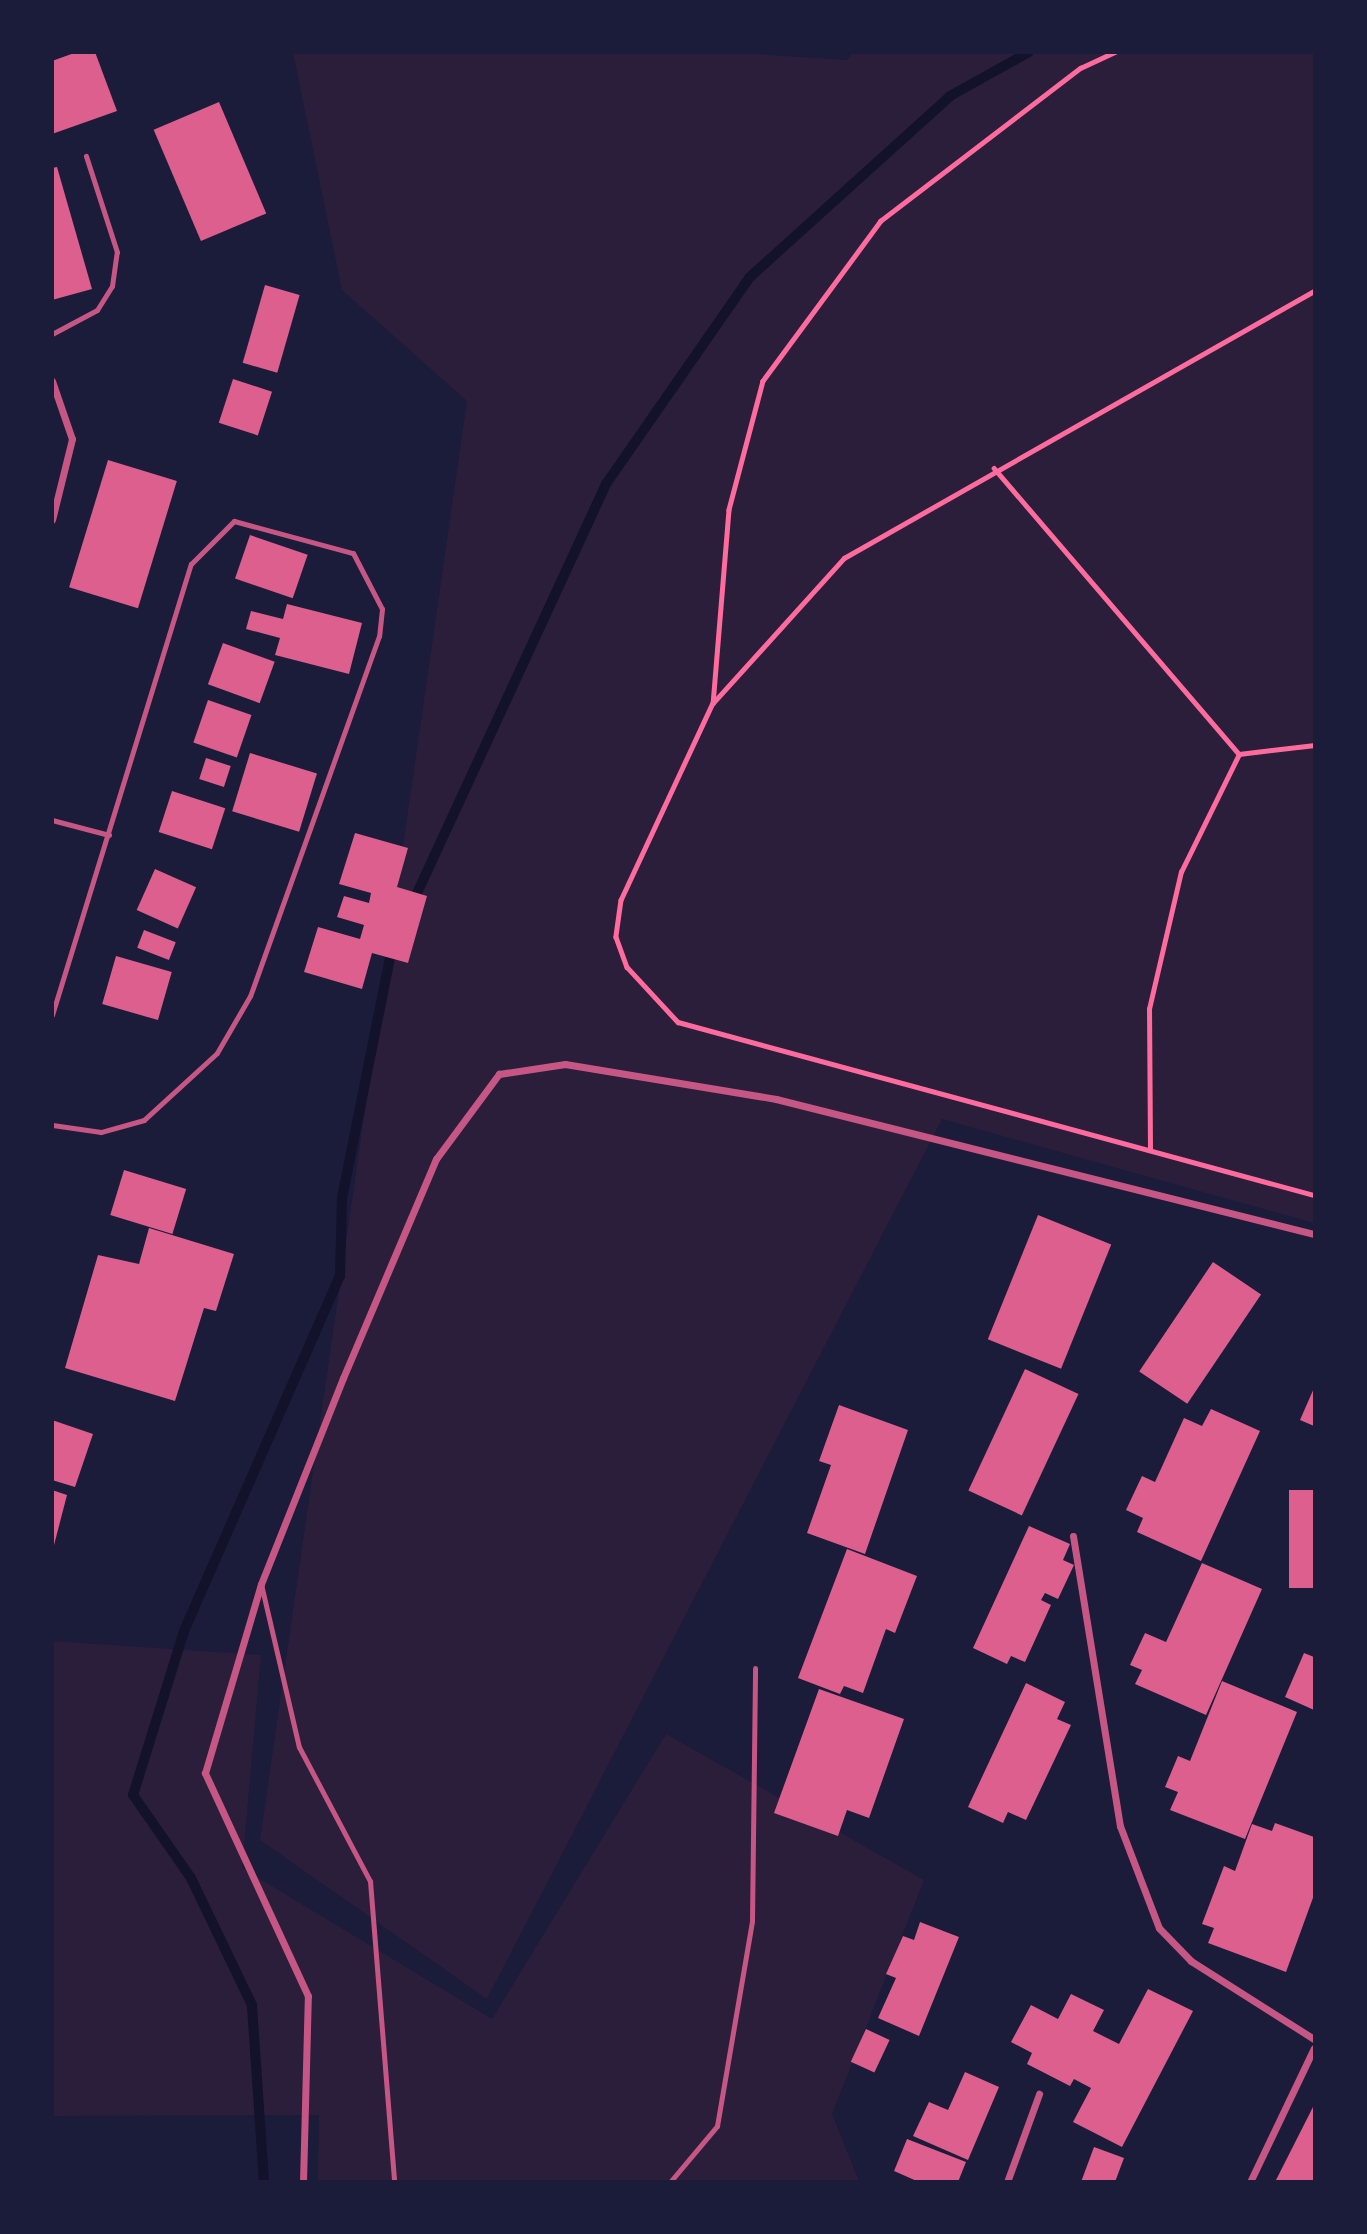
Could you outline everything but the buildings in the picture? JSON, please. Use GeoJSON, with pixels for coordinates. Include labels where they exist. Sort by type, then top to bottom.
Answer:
{"type":"FeatureCollection","features":[{"type":"Feature","properties":{"kind":"street"},"geometry":{"type":"LineString","coordinates":[[52,381],[72,439],[52,520]]}},
{"type":"Feature","properties":{"kind":"street"},"geometry":{"type":"LineString","coordinates":[[303,2182],[307,1996],[205,1773],[261,1584],[436,1159],[499,1073],[565,1064],[776,1099],[1314,1234]]}},
{"type":"Feature","properties":{"kind":"street"},"geometry":{"type":"LineString","coordinates":[[1073,1536],[1120,1826],[1159,1928],[1191,1961],[1314,2039]]}},
{"type":"Feature","properties":{"kind":"street"},"geometry":{"type":"LineString","coordinates":[[1250,2182],[1314,2048]]}},
{"type":"Feature","properties":{"kind":"street"},"geometry":{"type":"LineString","coordinates":[[1007,2182],[1039,2094]]}},
{"type":"Feature","properties":{"kind":"lane"},"geometry":{"type":"LineString","coordinates":[[52,334],[97,310],[112,285],[117,252],[86,156]]}},
{"type":"Feature","properties":{"kind":"lane"},"geometry":{"type":"LineString","coordinates":[[52,1015],[191,564],[234,521],[353,553],[382,610],[379,636],[250,996],[218,1052],[144,1120],[101,1132],[52,1125]]}},
{"type":"Feature","properties":{"kind":"lane"},"geometry":{"type":"LineString","coordinates":[[52,820],[109,835]]}},
{"type":"Feature","properties":{"kind":"lane"},"geometry":{"type":"LineString","coordinates":[[261,1584],[299,1747],[370,1881],[394,2182]]}},
{"type":"Feature","properties":{"kind":"lane"},"geometry":{"type":"LineString","coordinates":[[670,2182],[718,2126],[752,1921],[755,1668]]}},
{"type":"Feature","properties":{"kind":"path"},"geometry":{"type":"LineString","coordinates":[[713,703],[729,510],[763,381],[881,221],[1081,68],[1116,52]]}},
{"type":"Feature","properties":{"kind":"path"},"geometry":{"type":"LineString","coordinates":[[1314,291],[994,468],[844,558],[713,703],[621,900],[616,937],[627,967],[678,1022],[1314,1195]]}},
{"type":"Feature","properties":{"kind":"path"},"geometry":{"type":"LineString","coordinates":[[994,468],[1238,754]]}},
{"type":"Feature","properties":{"kind":"path"},"geometry":{"type":"LineString","coordinates":[[1238,754],[1314,745]]}},
{"type":"Feature","properties":{"kind":"path"},"geometry":{"type":"LineString","coordinates":[[1150,1149],[1149,1009],[1181,872],[1238,754]]}},
{"type":"Feature","properties":{"kind":"shaded area"},"geometry":{"type":"Polygon","coordinates":[[[725,52],[847,60],[853,52],[1314,53],[1314,1223],[942,1119],[487,1999],[260,1840],[467,401],[342,290],[293,53],[725,52]]]}},
{"type":"Feature","properties":{"kind":"shaded area"},"geometry":{"type":"Polygon","coordinates":[[[52,1641],[261,1655],[242,1868],[492,2019],[666,1734],[924,1880],[832,2114],[859,2181],[318,2181],[319,2115],[53,2116],[52,1641]]]}},
{"type":"Feature","properties":{"kind":"waterway"},"geometry":{"type":"LineString","coordinates":[[412,904],[606,484],[750,277],[950,96],[1029,52]]}},
{"type":"Feature","properties":{"kind":"waterway"},"geometry":{"type":"LineString","coordinates":[[264,2182],[252,2005],[191,1878],[133,1795],[184,1631],[340,1276],[342,1198],[392,947]]}}]}
